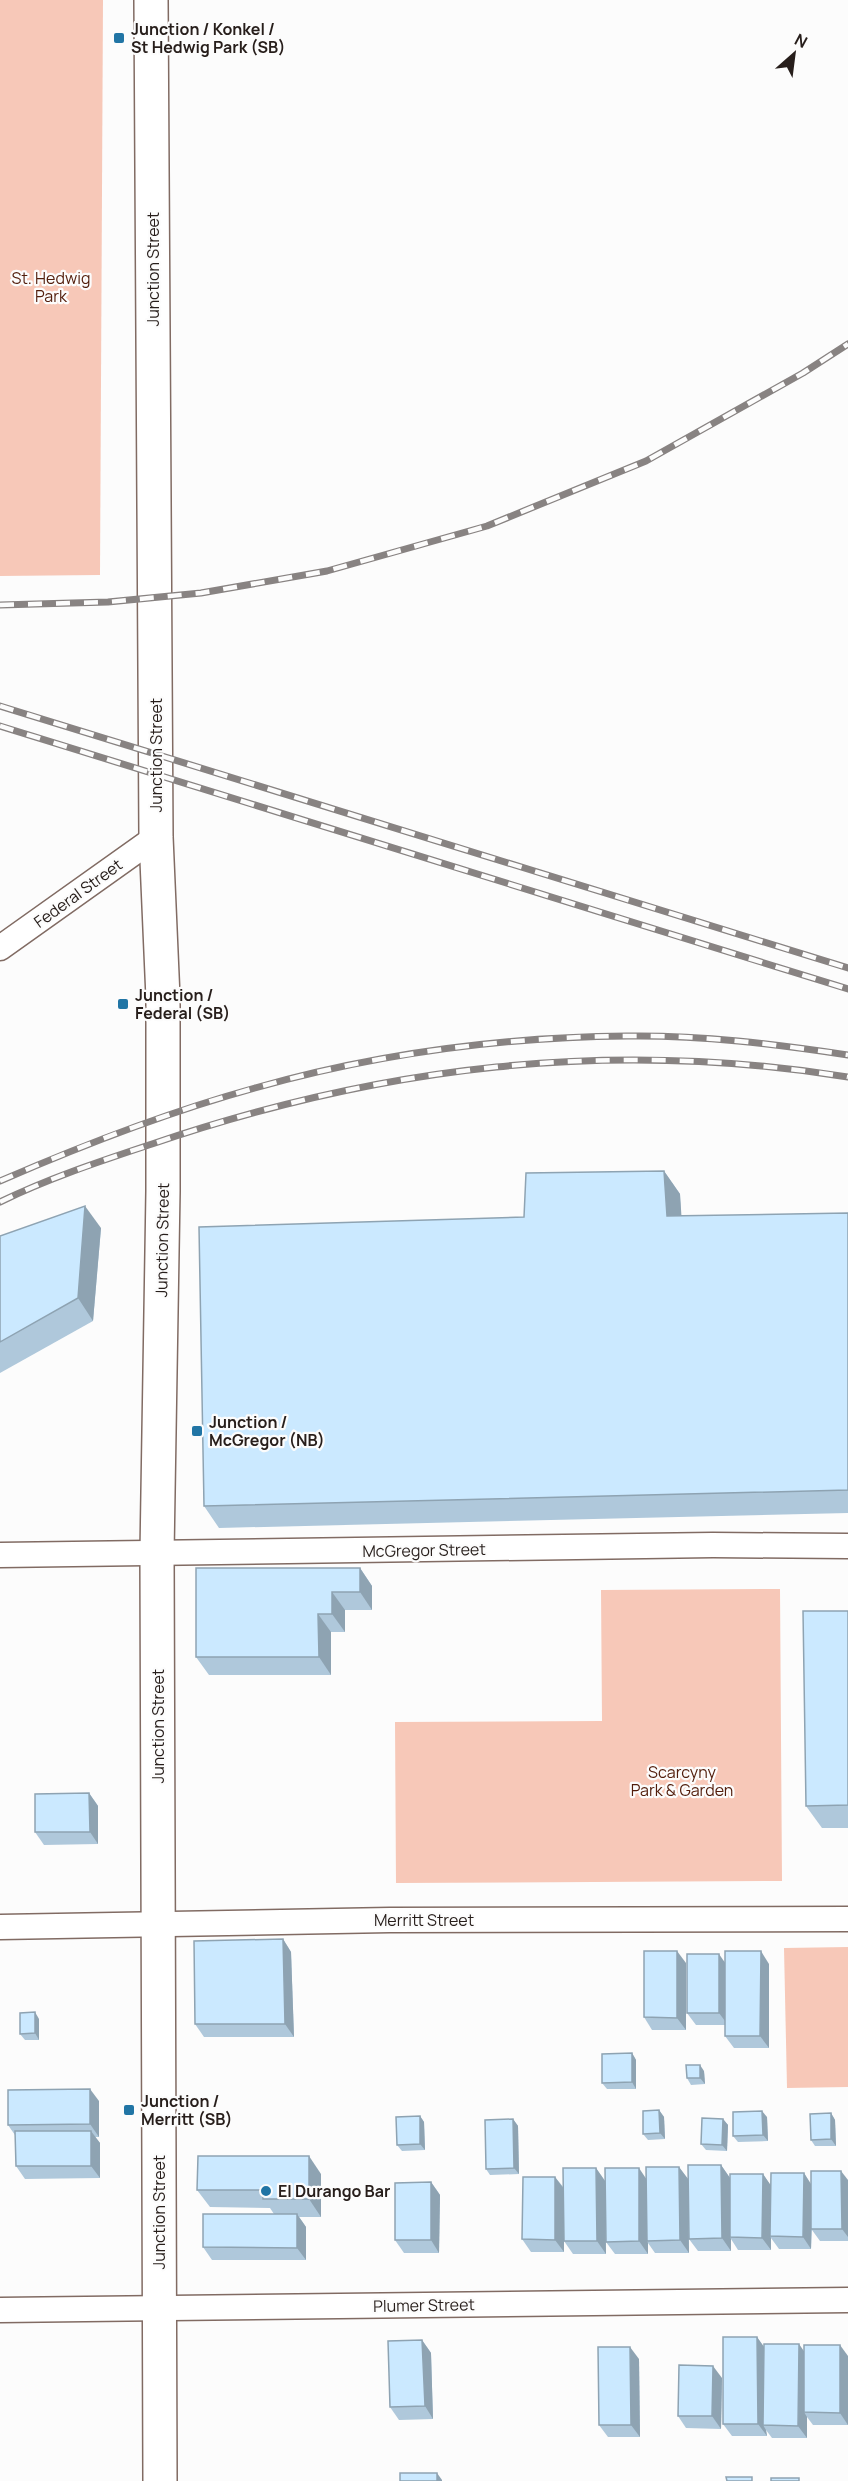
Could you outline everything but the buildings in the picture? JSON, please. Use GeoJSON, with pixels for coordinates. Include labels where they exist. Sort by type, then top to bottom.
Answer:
{"type":"FeatureCollection","features":[{"type":"Feature","properties":{"kind":"street","name":"Junction Street"},"geometry":{"type":"LineString","coordinates":[[151,0],[156,837],[163,998],[157,1553],[160,2481]]}},
{"type":"Feature","properties":{"kind":"street","name":"Federal Street"},"geometry":{"type":"LineString","coordinates":[[0,948],[156,837]]}},
{"type":"Feature","properties":{"kind":"street","name":"McGregor Street"},"geometry":{"type":"LineString","coordinates":[[0,1555],[713,1545],[848,1546]]}},
{"type":"Feature","properties":{"kind":"street","name":"Merritt Street"},"geometry":{"type":"LineString","coordinates":[[0,1927],[390,1920],[848,1919]]}},
{"type":"Feature","properties":{"kind":"street","name":"Plumer Street"},"geometry":{"type":"LineString","coordinates":[[0,2310],[848,2300]]}},
{"type":"Feature","properties":{"kind":"green space","name":"St. Hedwig Park"},"geometry":{"type":"Polygon","coordinates":[[[0,0],[103,0],[100,575],[0,576],[0,0]]]}},
{"type":"Feature","properties":{"kind":"green space","name":"Scarcyny Park & Garden"},"geometry":{"type":"Polygon","coordinates":[[[780,1589],[782,1881],[396,1883],[395,1722],[602,1721],[601,1590],[780,1589]]]}},
{"type":"Feature","properties":{"kind":"green space"},"geometry":{"type":"Polygon","coordinates":[[[848,1947],[848,2087],[787,2088],[784,1948],[848,1947]]]}},
{"type":"Feature","properties":{"kind":"railway"},"geometry":{"type":"LineString","coordinates":[[0,605],[108,602],[201,593],[327,571],[487,526],[646,461],[803,373],[848,344]]}},
{"type":"Feature","properties":{"kind":"railway"},"geometry":{"type":"LineString","coordinates":[[0,706],[848,968]]}},
{"type":"Feature","properties":{"kind":"railway"},"geometry":{"type":"LineString","coordinates":[[0,726],[848,989]]}},
{"type":"Feature","properties":{"kind":"railway"},"geometry":{"type":"LineString","coordinates":[[0,1181],[126,1130],[222,1097],[346,1066],[440,1050],[533,1040],[655,1036],[738,1041],[848,1055]]}},
{"type":"Feature","properties":{"kind":"railway"},"geometry":{"type":"LineString","coordinates":[[0,1202],[94,1163],[238,1117],[324,1095],[410,1079],[496,1067],[583,1061],[671,1060],[759,1066],[848,1077]]}},
{"type":"Feature","properties":{"kind":"place","name":"Junction / Konkel / St Hedwig Park (SB)"},"geometry":{"type":"Point","coordinates":[119,38]}},
{"type":"Feature","properties":{"kind":"place","name":"Junction / Federal (SB)"},"geometry":{"type":"Point","coordinates":[123,1004]}},
{"type":"Feature","properties":{"kind":"place","name":"Junction / McGregor (NB)"},"geometry":{"type":"Point","coordinates":[197,1431]}},
{"type":"Feature","properties":{"kind":"place","name":"Junction / Merritt (SB)"},"geometry":{"type":"Point","coordinates":[129,2110]}},
{"type":"Feature","properties":{"kind":"place","name":"El Durango Bar"},"geometry":{"type":"Point","coordinates":[266,2191]}}]}
